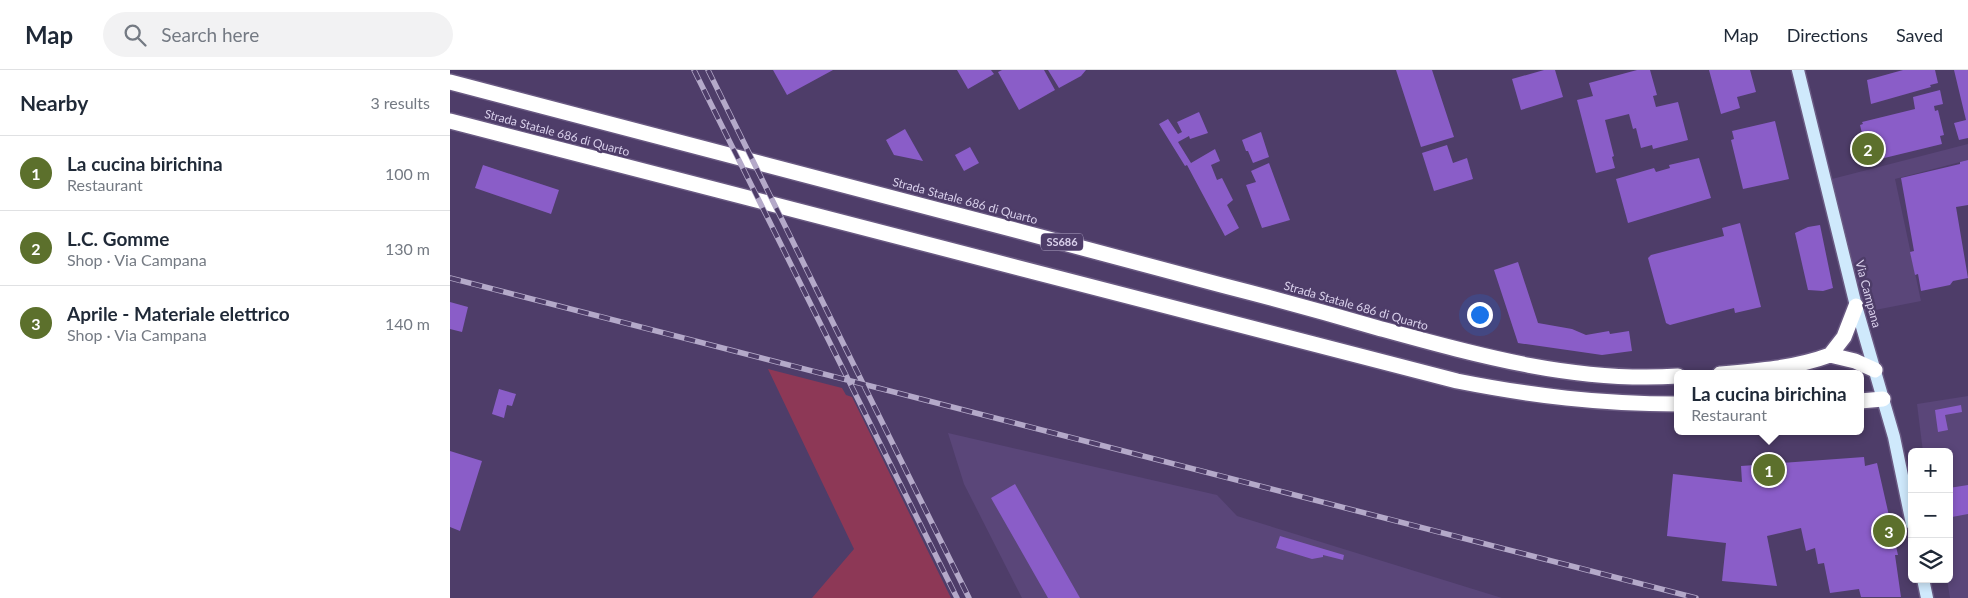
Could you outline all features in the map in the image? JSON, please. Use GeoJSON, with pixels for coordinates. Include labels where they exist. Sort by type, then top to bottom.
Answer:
{"type":"FeatureCollection","features":[{"type":"Feature","properties":{"kind":"highway","name":"Strada Statale 686 di Quarto"},"geometry":{"type":"LineString","coordinates":[[450,82],[903,200],[1500,360],[1551,370],[1593,375],[1656,378],[1674,376]]}},
{"type":"Feature","properties":{"kind":"highway","name":"Strada Statale 686 di Quarto"},"geometry":{"type":"LineString","coordinates":[[450,121],[1457,381],[1541,397],[1628,404],[1674,404]]}},
{"type":"Feature","properties":{"kind":"highway"},"geometry":{"type":"LineString","coordinates":[[1830,355],[1844,337],[1856,306]]}},
{"type":"Feature","properties":{"kind":"highway"},"geometry":{"type":"LineString","coordinates":[[1754,370],[1810,362],[1830,355],[1855,361],[1875,370]]}},
{"type":"Feature","properties":{"kind":"highway"},"geometry":{"type":"LineString","coordinates":[[1864,401],[1883,399]]}},
{"type":"Feature","properties":{"kind":"main road","name":"Via Campana"},"geometry":{"type":"LineString","coordinates":[[1798,70],[1856,306],[1894,437],[1908,505]]}},
{"type":"Feature","properties":{"kind":"main road"},"geometry":{"type":"LineString","coordinates":[[1924,583],[1927,598]]}},
{"type":"Feature","properties":{"kind":"shaded area"},"geometry":{"type":"Polygon","coordinates":[[[1968,144],[1968,160],[1895,179],[1921,301],[1865,312],[1832,179],[1968,144]]]}},
{"type":"Feature","properties":{"kind":"shaded area"},"geometry":{"type":"Polygon","coordinates":[[[768,369],[842,388],[846,395],[852,397],[951,598],[812,598],[854,549],[768,369]]]}},
{"type":"Feature","properties":{"kind":"shaded area"},"geometry":{"type":"Polygon","coordinates":[[[1968,396],[1968,598],[1950,598],[1948,583],[1953,583],[1953,448],[1922,448],[1917,404],[1968,396]]]}},
{"type":"Feature","properties":{"kind":"shaded area"},"geometry":{"type":"Polygon","coordinates":[[[948,433],[1217,495],[1237,516],[1502,598],[1022,598],[964,484],[948,433]]]}},
{"type":"Feature","properties":{"kind":"building"},"geometry":{"type":"Polygon","coordinates":[[[773,70],[833,70],[787,95],[773,70]]]}},
{"type":"Feature","properties":{"kind":"building"},"geometry":{"type":"Polygon","coordinates":[[[957,70],[991,70],[994,74],[968,89],[957,70]]]}},
{"type":"Feature","properties":{"kind":"building"},"geometry":{"type":"Polygon","coordinates":[[[1002,70],[1044,70],[1055,90],[1019,110],[998,72],[1002,70]]]}},
{"type":"Feature","properties":{"kind":"building"},"geometry":{"type":"Polygon","coordinates":[[[1048,70],[1086,70],[1081,76],[1059,88],[1048,70]]]}},
{"type":"Feature","properties":{"kind":"building"},"geometry":{"type":"Polygon","coordinates":[[[1396,70],[1432,70],[1454,137],[1421,147],[1396,70]]]}},
{"type":"Feature","properties":{"kind":"building"},"geometry":{"type":"Polygon","coordinates":[[[1544,70],[1555,70],[1563,97],[1521,110],[1512,79],[1544,70]]]}},
{"type":"Feature","properties":{"kind":"building"},"geometry":{"type":"Polygon","coordinates":[[[1637,70],[1650,70],[1657,95],[1653,96],[1656,107],[1678,102],[1688,140],[1653,149],[1652,145],[1641,148],[1636,128],[1633,129],[1629,114],[1605,120],[1615,168],[1596,173],[1577,100],[1593,96],[1589,83],[1637,70]]]}},
{"type":"Feature","properties":{"kind":"building"},"geometry":{"type":"Polygon","coordinates":[[[1709,70],[1750,70],[1756,92],[1737,97],[1740,108],[1721,114],[1709,70]]]}},
{"type":"Feature","properties":{"kind":"building"},"geometry":{"type":"Polygon","coordinates":[[[1903,70],[1935,70],[1938,83],[1930,85],[1931,87],[1871,104],[1867,80],[1903,70]]]}},
{"type":"Feature","properties":{"kind":"building"},"geometry":{"type":"Polygon","coordinates":[[[1954,70],[1968,70],[1968,138],[1959,140],[1954,123],[1966,120],[1954,70]]]}},
{"type":"Feature","properties":{"kind":"building"},"geometry":{"type":"Polygon","coordinates":[[[1940,90],[1943,104],[1934,106],[1935,111],[1938,110],[1944,135],[1940,136],[1942,144],[1872,161],[1871,157],[1868,158],[1860,125],[1863,124],[1862,122],[1915,109],[1913,97],[1940,90]]]}},
{"type":"Feature","properties":{"kind":"building"},"geometry":{"type":"Polygon","coordinates":[[[1199,112],[1208,133],[1190,139],[1189,136],[1178,142],[1191,163],[1215,149],[1220,161],[1211,165],[1217,180],[1222,178],[1233,200],[1227,205],[1239,228],[1225,236],[1187,165],[1185,166],[1159,124],[1168,119],[1178,134],[1182,132],[1177,122],[1199,112]]]}},
{"type":"Feature","properties":{"kind":"building"},"geometry":{"type":"Polygon","coordinates":[[[1775,121],[1789,179],[1743,189],[1731,140],[1734,139],[1732,131],[1775,121]]]}},
{"type":"Feature","properties":{"kind":"building"},"geometry":{"type":"Polygon","coordinates":[[[905,129],[923,161],[894,155],[886,140],[905,129]]]}},
{"type":"Feature","properties":{"kind":"building"},"geometry":{"type":"Polygon","coordinates":[[[1261,132],[1269,157],[1253,163],[1242,140],[1261,132]]]}},
{"type":"Feature","properties":{"kind":"building"},"geometry":{"type":"Polygon","coordinates":[[[1447,145],[1453,163],[1467,158],[1473,179],[1434,191],[1422,153],[1447,145]]]}},
{"type":"Feature","properties":{"kind":"building"},"geometry":{"type":"Polygon","coordinates":[[[970,147],[979,163],[964,171],[955,155],[970,147]]]}},
{"type":"Feature","properties":{"kind":"building"},"geometry":{"type":"Polygon","coordinates":[[[1699,158],[1711,198],[1628,223],[1616,179],[1654,168],[1656,172],[1670,168],[1669,165],[1699,158]]]}},
{"type":"Feature","properties":{"kind":"building"},"geometry":{"type":"Polygon","coordinates":[[[1968,160],[1968,205],[1956,207],[1968,278],[1953,281],[1950,285],[1921,291],[1918,274],[1915,275],[1910,252],[1914,251],[1901,178],[1960,164],[1960,162],[1968,160]]]}},
{"type":"Feature","properties":{"kind":"building"},"geometry":{"type":"Polygon","coordinates":[[[1269,163],[1290,220],[1262,228],[1246,185],[1256,182],[1251,171],[1269,163]]]}},
{"type":"Feature","properties":{"kind":"building"},"geometry":{"type":"Polygon","coordinates":[[[483,165],[559,190],[551,214],[475,188],[483,165]]]}},
{"type":"Feature","properties":{"kind":"building"},"geometry":{"type":"Polygon","coordinates":[[[1740,223],[1761,307],[1735,313],[1734,308],[1670,325],[1666,323],[1648,258],[1651,255],[1724,236],[1722,228],[1740,223]]]}},
{"type":"Feature","properties":{"kind":"building"},"geometry":{"type":"Polygon","coordinates":[[[1820,225],[1833,288],[1823,291],[1808,290],[1795,233],[1808,227],[1820,225]]]}},
{"type":"Feature","properties":{"kind":"building"},"geometry":{"type":"Polygon","coordinates":[[[1518,262],[1538,323],[1572,329],[1586,335],[1609,331],[1610,334],[1629,331],[1632,351],[1602,355],[1518,343],[1494,270],[1518,262]]]}},
{"type":"Feature","properties":{"kind":"building"},"geometry":{"type":"Polygon","coordinates":[[[450,302],[468,307],[462,332],[450,329],[450,302]]]}},
{"type":"Feature","properties":{"kind":"building"},"geometry":{"type":"Polygon","coordinates":[[[499,389],[516,394],[512,406],[507,405],[504,418],[492,414],[499,389]]]}},
{"type":"Feature","properties":{"kind":"building"},"geometry":{"type":"Polygon","coordinates":[[[1961,405],[1962,412],[1945,415],[1948,430],[1938,432],[1935,410],[1961,405]]]}},
{"type":"Feature","properties":{"kind":"building"},"geometry":{"type":"Polygon","coordinates":[[[450,451],[482,461],[460,531],[450,527],[450,451]]]}},
{"type":"Feature","properties":{"kind":"building"},"geometry":{"type":"Polygon","coordinates":[[[1864,457],[1865,466],[1877,463],[1898,555],[1895,555],[1901,597],[1861,597],[1859,589],[1830,593],[1824,563],[1818,564],[1815,548],[1806,551],[1801,528],[1767,536],[1777,586],[1722,581],[1726,543],[1667,536],[1673,474],[1742,482],[1741,466],[1864,457]]]}},
{"type":"Feature","properties":{"kind":"building"},"geometry":{"type":"Polygon","coordinates":[[[1015,484],[1080,598],[1048,598],[991,498],[1015,484]]]}},
{"type":"Feature","properties":{"kind":"building"},"geometry":{"type":"Polygon","coordinates":[[[1968,485],[1968,514],[1953,517],[1953,487],[1968,485]]]}},
{"type":"Feature","properties":{"kind":"building"},"geometry":{"type":"Polygon","coordinates":[[[1280,536],[1344,555],[1343,560],[1323,555],[1323,557],[1312,559],[1276,548],[1280,536]]]}},
{"type":"Feature","properties":{"kind":"railway"},"geometry":{"type":"LineString","coordinates":[[694,70],[957,598]]}},
{"type":"Feature","properties":{"kind":"railway"},"geometry":{"type":"LineString","coordinates":[[708,70],[969,598]]}},
{"type":"Feature","properties":{"kind":"railway"},"geometry":{"type":"LineString","coordinates":[[450,278],[1696,598]]}},
{"type":"Feature","properties":{"kind":"place","name":"L.C. Gomme"},"geometry":{"type":"Point","coordinates":[1868,149]}},
{"type":"Feature","properties":{"kind":"place","name":"La cucina birichina"},"geometry":{"type":"Point","coordinates":[1769,470]}},
{"type":"Feature","properties":{"kind":"place","name":"Aprile - Materiale elettrico"},"geometry":{"type":"Point","coordinates":[1889,531]}}]}
